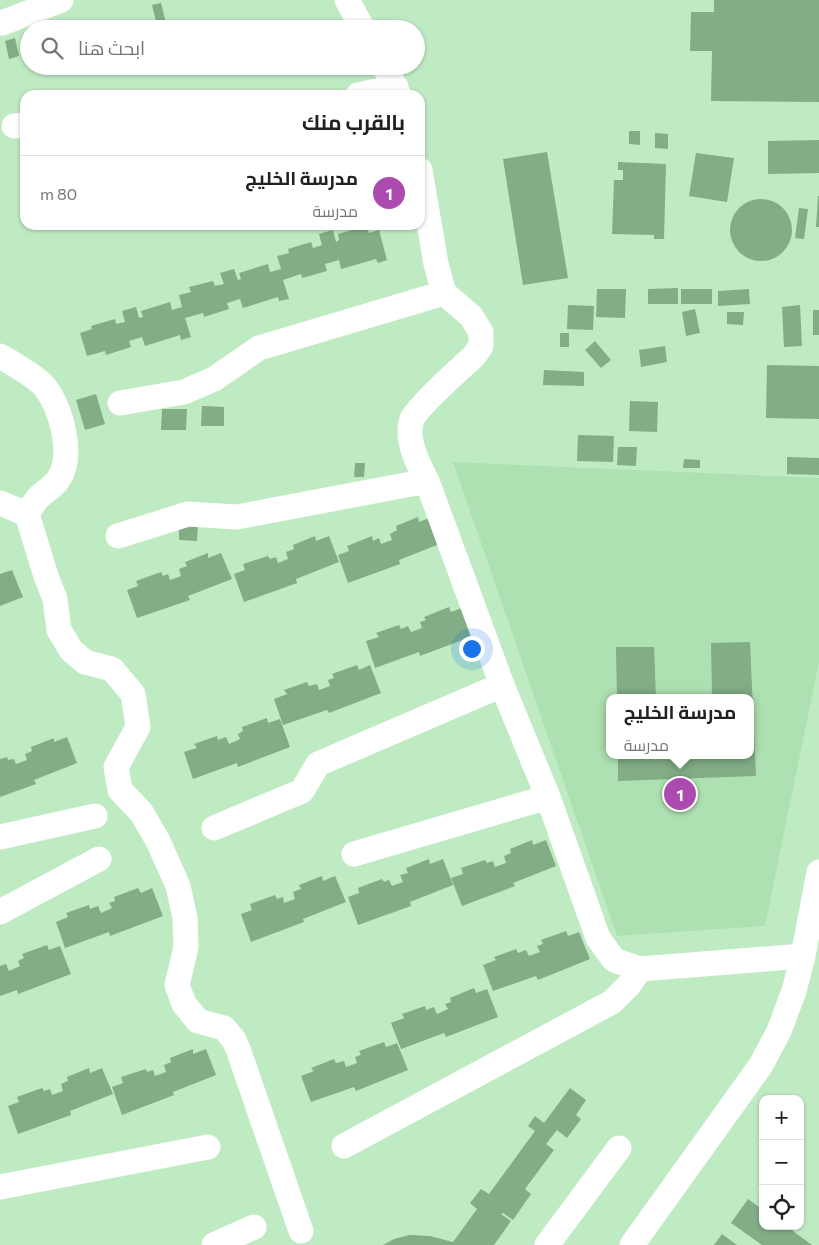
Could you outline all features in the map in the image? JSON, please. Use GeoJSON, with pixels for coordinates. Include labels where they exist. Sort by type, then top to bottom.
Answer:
{"type":"FeatureCollection","features":[{"type":"Feature","properties":{"kind":"street"},"geometry":{"type":"LineString","coordinates":[[2,23],[61,0]]}},
{"type":"Feature","properties":{"kind":"street"},"geometry":{"type":"LineString","coordinates":[[347,0],[358,20]]}},
{"type":"Feature","properties":{"kind":"street"},"geometry":{"type":"LineString","coordinates":[[373,90],[393,83]]}},
{"type":"Feature","properties":{"kind":"street"},"geometry":{"type":"LineString","coordinates":[[425,199],[436,264],[444,293],[471,316],[481,332],[481,346],[474,356],[423,405],[413,418],[410,431],[412,445],[502,685],[548,797],[598,938],[614,960],[640,969],[803,956]]}},
{"type":"Feature","properties":{"kind":"street"},"geometry":{"type":"LineString","coordinates":[[120,403],[184,392],[214,379],[259,348],[444,293]]}},
{"type":"Feature","properties":{"kind":"street"},"geometry":{"type":"LineString","coordinates":[[0,356],[22,369],[44,386],[56,409],[66,441],[66,460],[58,480],[38,498],[27,514]]}},
{"type":"Feature","properties":{"kind":"street"},"geometry":{"type":"LineString","coordinates":[[118,536],[188,514],[237,517],[427,481]]}},
{"type":"Feature","properties":{"kind":"street"},"geometry":{"type":"LineString","coordinates":[[0,502],[27,514],[55,599],[59,630],[71,650],[85,662],[112,669],[133,694],[138,727],[116,767],[120,790],[141,812],[158,840],[178,886],[185,918],[186,947],[177,985],[184,1004],[198,1020],[224,1028],[234,1040],[301,1231]]}},
{"type":"Feature","properties":{"kind":"street"},"geometry":{"type":"LineString","coordinates":[[214,828],[302,791],[318,764],[502,685]]}},
{"type":"Feature","properties":{"kind":"street"},"geometry":{"type":"LineString","coordinates":[[354,854],[548,797]]}},
{"type":"Feature","properties":{"kind":"street"},"geometry":{"type":"LineString","coordinates":[[0,837],[95,816]]}},
{"type":"Feature","properties":{"kind":"street"},"geometry":{"type":"LineString","coordinates":[[0,912],[99,858]]}},
{"type":"Feature","properties":{"kind":"street"},"geometry":{"type":"LineString","coordinates":[[632,1245],[761,1065],[779,1031],[794,991],[818,882]]}},
{"type":"Feature","properties":{"kind":"street"},"geometry":{"type":"LineString","coordinates":[[344,1146],[612,1002],[640,969]]}},
{"type":"Feature","properties":{"kind":"street"},"geometry":{"type":"LineString","coordinates":[[0,1187],[208,1147]]}},
{"type":"Feature","properties":{"kind":"street"},"geometry":{"type":"LineString","coordinates":[[547,1245],[619,1148]]}},
{"type":"Feature","properties":{"kind":"street"},"geometry":{"type":"LineString","coordinates":[[214,1245],[254,1227]]}},
{"type":"Feature","properties":{"kind":"shaded area"},"geometry":{"type":"Polygon","coordinates":[[[453,462],[819,478],[819,662],[765,926],[617,936],[453,462]]]}},
{"type":"Feature","properties":{"kind":"building"},"geometry":{"type":"Polygon","coordinates":[[[714,0],[819,0],[819,102],[711,101],[712,51],[690,51],[691,12],[714,12],[714,0]]]}},
{"type":"Feature","properties":{"kind":"building"},"geometry":{"type":"Polygon","coordinates":[[[161,3],[165,20],[156,20],[152,5],[161,3]]]}},
{"type":"Feature","properties":{"kind":"building"},"geometry":{"type":"Polygon","coordinates":[[[15,38],[19,56],[9,59],[5,41],[15,38]]]}},
{"type":"Feature","properties":{"kind":"building"},"geometry":{"type":"Polygon","coordinates":[[[629,131],[640,131],[640,145],[629,144],[629,131]]]}},
{"type":"Feature","properties":{"kind":"building"},"geometry":{"type":"Polygon","coordinates":[[[655,133],[668,134],[668,149],[655,148],[655,133]]]}},
{"type":"Feature","properties":{"kind":"building"},"geometry":{"type":"Polygon","coordinates":[[[819,140],[819,173],[768,174],[768,141],[819,140]]]}},
{"type":"Feature","properties":{"kind":"building"},"geometry":{"type":"Polygon","coordinates":[[[547,152],[568,278],[523,285],[503,159],[547,152]]]}},
{"type":"Feature","properties":{"kind":"building"},"geometry":{"type":"Polygon","coordinates":[[[696,153],[734,158],[727,202],[689,196],[696,153]]]}},
{"type":"Feature","properties":{"kind":"building"},"geometry":{"type":"Polygon","coordinates":[[[618,162],[666,164],[664,239],[654,239],[654,235],[612,234],[614,180],[623,180],[623,170],[618,170],[618,162]]]}},
{"type":"Feature","properties":{"kind":"building"},"geometry":{"type":"Polygon","coordinates":[[[818,196],[819,227],[816,227],[818,196]]]}},
{"type":"Feature","properties":{"kind":"building"},"geometry":{"type":"Polygon","coordinates":[[[761,199],[773,201],[783,208],[790,218],[792,230],[790,242],[783,252],[773,259],[761,261],[749,259],[739,252],[732,242],[730,230],[732,218],[739,208],[749,201],[761,199]]]}},
{"type":"Feature","properties":{"kind":"building"},"geometry":{"type":"Polygon","coordinates":[[[799,208],[808,209],[804,239],[795,238],[799,208]]]}},
{"type":"Feature","properties":{"kind":"building"},"geometry":{"type":"Polygon","coordinates":[[[333,230],[336,242],[339,240],[338,234],[352,230],[368,230],[369,233],[379,230],[387,260],[378,263],[376,259],[341,269],[339,260],[325,264],[327,271],[302,278],[301,274],[283,280],[289,299],[279,301],[278,297],[243,308],[240,299],[227,303],[229,309],[204,317],[203,313],[185,318],[191,337],[181,340],[180,335],[145,346],[142,337],[129,341],[131,347],[106,355],[105,351],[87,356],[80,333],[92,329],[91,326],[115,319],[116,324],[125,322],[122,311],[136,307],[139,318],[143,317],[141,311],[170,302],[172,310],[182,307],[179,295],[191,292],[189,287],[213,281],[215,286],[224,284],[220,273],[234,269],[238,280],[241,279],[239,273],[268,264],[270,272],[281,269],[277,256],[289,253],[288,249],[311,242],[313,248],[322,245],[319,234],[333,230]]]}},
{"type":"Feature","properties":{"kind":"building"},"geometry":{"type":"Polygon","coordinates":[[[678,288],[678,304],[648,304],[648,289],[678,288]]]}},
{"type":"Feature","properties":{"kind":"building"},"geometry":{"type":"Polygon","coordinates":[[[597,289],[626,289],[625,318],[596,317],[597,289]]]}},
{"type":"Feature","properties":{"kind":"building"},"geometry":{"type":"Polygon","coordinates":[[[681,289],[712,289],[712,304],[681,304],[681,289]]]}},
{"type":"Feature","properties":{"kind":"building"},"geometry":{"type":"Polygon","coordinates":[[[749,289],[750,304],[718,306],[718,291],[749,289]]]}},
{"type":"Feature","properties":{"kind":"building"},"geometry":{"type":"Polygon","coordinates":[[[568,305],[594,306],[593,330],[567,329],[568,305]]]}},
{"type":"Feature","properties":{"kind":"building"},"geometry":{"type":"Polygon","coordinates":[[[800,305],[802,346],[784,347],[782,307],[800,305]]]}},
{"type":"Feature","properties":{"kind":"building"},"geometry":{"type":"Polygon","coordinates":[[[695,309],[700,333],[686,336],[682,312],[695,309]]]}},
{"type":"Feature","properties":{"kind":"building"},"geometry":{"type":"Polygon","coordinates":[[[813,310],[819,310],[819,335],[813,335],[813,310]]]}},
{"type":"Feature","properties":{"kind":"building"},"geometry":{"type":"Polygon","coordinates":[[[727,312],[744,312],[743,325],[727,324],[727,312]]]}},
{"type":"Feature","properties":{"kind":"building"},"geometry":{"type":"Polygon","coordinates":[[[560,333],[569,333],[569,347],[560,347],[560,333]]]}},
{"type":"Feature","properties":{"kind":"building"},"geometry":{"type":"Polygon","coordinates":[[[595,341],[611,360],[601,368],[585,350],[595,341]]]}},
{"type":"Feature","properties":{"kind":"building"},"geometry":{"type":"Polygon","coordinates":[[[665,346],[667,362],[641,367],[639,350],[665,346]]]}},
{"type":"Feature","properties":{"kind":"building"},"geometry":{"type":"Polygon","coordinates":[[[767,365],[819,366],[819,419],[766,418],[767,365]]]}},
{"type":"Feature","properties":{"kind":"building"},"geometry":{"type":"Polygon","coordinates":[[[544,370],[584,372],[584,386],[543,385],[544,370]]]}},
{"type":"Feature","properties":{"kind":"building"},"geometry":{"type":"Polygon","coordinates":[[[96,394],[105,424],[85,430],[76,400],[96,394]]]}},
{"type":"Feature","properties":{"kind":"building"},"geometry":{"type":"Polygon","coordinates":[[[630,401],[658,402],[657,432],[629,431],[630,401]]]}},
{"type":"Feature","properties":{"kind":"building"},"geometry":{"type":"Polygon","coordinates":[[[202,406],[224,407],[224,426],[201,426],[202,406]]]}},
{"type":"Feature","properties":{"kind":"building"},"geometry":{"type":"Polygon","coordinates":[[[162,409],[187,409],[186,430],[161,430],[162,409]]]}},
{"type":"Feature","properties":{"kind":"building"},"geometry":{"type":"Polygon","coordinates":[[[578,435],[614,436],[613,462],[577,461],[578,435]]]}},
{"type":"Feature","properties":{"kind":"building"},"geometry":{"type":"Polygon","coordinates":[[[618,447],[637,447],[636,466],[617,465],[618,447]]]}},
{"type":"Feature","properties":{"kind":"building"},"geometry":{"type":"Polygon","coordinates":[[[787,457],[819,458],[819,475],[787,474],[787,457]]]}},
{"type":"Feature","properties":{"kind":"building"},"geometry":{"type":"Polygon","coordinates":[[[684,459],[700,460],[700,468],[683,468],[684,459]]]}},
{"type":"Feature","properties":{"kind":"building"},"geometry":{"type":"Polygon","coordinates":[[[355,463],[365,463],[364,477],[354,477],[355,463]]]}},
{"type":"Feature","properties":{"kind":"building"},"geometry":{"type":"Polygon","coordinates":[[[418,517],[419,522],[432,517],[442,543],[399,560],[400,564],[348,583],[338,555],[349,551],[347,546],[372,536],[373,541],[379,538],[381,544],[392,540],[390,534],[397,530],[396,526],[418,517]]]}},
{"type":"Feature","properties":{"kind":"building"},"geometry":{"type":"Polygon","coordinates":[[[179,522],[198,523],[197,541],[179,540],[179,522]]]}},
{"type":"Feature","properties":{"kind":"building"},"geometry":{"type":"Polygon","coordinates":[[[315,536],[316,541],[329,536],[339,562],[296,579],[297,583],[244,602],[234,574],[245,570],[243,564],[268,556],[270,559],[276,557],[278,563],[288,559],[286,552],[294,549],[293,545],[315,536]]]}},
{"type":"Feature","properties":{"kind":"building"},"geometry":{"type":"Polygon","coordinates":[[[208,553],[208,558],[221,553],[232,579],[188,596],[190,600],[137,618],[127,590],[138,586],[136,581],[161,572],[163,576],[168,574],[170,580],[181,576],[179,569],[187,566],[185,562],[208,553]]]}},
{"type":"Feature","properties":{"kind":"building"},"geometry":{"type":"Polygon","coordinates":[[[12,570],[23,597],[0,606],[0,574],[12,570]]]}},
{"type":"Feature","properties":{"kind":"building"},"geometry":{"type":"Polygon","coordinates":[[[449,607],[451,612],[462,608],[473,636],[420,656],[419,652],[375,668],[366,641],[379,637],[376,633],[399,625],[401,629],[408,626],[411,632],[422,628],[420,622],[426,620],[424,617],[449,607]]]}},
{"type":"Feature","properties":{"kind":"building"},"geometry":{"type":"Polygon","coordinates":[[[750,642],[752,694],[712,694],[711,643],[750,642]]]}},
{"type":"Feature","properties":{"kind":"building"},"geometry":{"type":"Polygon","coordinates":[[[616,647],[654,647],[656,694],[617,694],[616,647]]]}},
{"type":"Feature","properties":{"kind":"building"},"geometry":{"type":"Polygon","coordinates":[[[357,665],[359,670],[370,665],[381,693],[329,713],[327,710],[283,725],[274,699],[287,694],[284,690],[307,682],[309,686],[317,684],[319,690],[330,686],[328,680],[334,678],[332,674],[357,665]]]}},
{"type":"Feature","properties":{"kind":"building"},"geometry":{"type":"Polygon","coordinates":[[[267,718],[268,723],[280,719],[290,747],[238,767],[237,763],[193,779],[184,752],[197,748],[194,744],[217,736],[218,740],[226,737],[229,744],[240,739],[238,734],[243,731],[242,727],[267,718]]]}},
{"type":"Feature","properties":{"kind":"building"},"geometry":{"type":"Polygon","coordinates":[[[754,731],[756,776],[618,781],[618,759],[754,759],[754,731]]]}},
{"type":"Feature","properties":{"kind":"building"},"geometry":{"type":"Polygon","coordinates":[[[67,737],[77,763],[34,780],[36,784],[0,797],[0,759],[7,757],[8,760],[14,759],[16,764],[27,760],[25,754],[32,751],[31,747],[54,738],[54,742],[67,737]]]}},
{"type":"Feature","properties":{"kind":"building"},"geometry":{"type":"Polygon","coordinates":[[[532,840],[533,845],[546,840],[556,866],[513,883],[515,886],[462,906],[451,878],[463,874],[461,868],[485,860],[487,863],[493,861],[495,867],[506,863],[504,856],[511,853],[510,849],[532,840]]]}},
{"type":"Feature","properties":{"kind":"building"},"geometry":{"type":"Polygon","coordinates":[[[429,859],[430,864],[443,859],[453,885],[410,902],[411,906],[358,925],[348,897],[359,893],[358,888],[382,879],[384,882],[389,880],[392,886],[403,882],[400,875],[408,873],[406,868],[429,859]]]}},
{"type":"Feature","properties":{"kind":"building"},"geometry":{"type":"Polygon","coordinates":[[[322,876],[323,881],[335,876],[346,902],[303,919],[304,922],[251,942],[241,914],[252,910],[250,904],[275,895],[277,899],[283,897],[284,903],[295,899],[293,892],[301,889],[299,885],[322,876]]]}},
{"type":"Feature","properties":{"kind":"building"},"geometry":{"type":"Polygon","coordinates":[[[138,888],[141,893],[152,888],[163,916],[110,936],[109,932],[65,948],[56,922],[68,917],[66,913],[89,905],[90,909],[98,906],[101,913],[112,908],[109,903],[115,901],[114,897],[138,888]]]}},
{"type":"Feature","properties":{"kind":"building"},"geometry":{"type":"Polygon","coordinates":[[[566,931],[568,936],[579,932],[590,959],[538,980],[536,976],[493,991],[483,965],[496,960],[494,957],[516,949],[518,953],[526,950],[529,956],[540,952],[537,946],[543,944],[541,940],[566,931]]]}},
{"type":"Feature","properties":{"kind":"building"},"geometry":{"type":"Polygon","coordinates":[[[47,945],[49,950],[60,946],[71,974],[18,994],[17,990],[0,996],[0,966],[6,964],[9,971],[20,966],[18,961],[24,958],[22,954],[47,945]]]}},
{"type":"Feature","properties":{"kind":"building"},"geometry":{"type":"Polygon","coordinates":[[[474,988],[476,993],[487,989],[498,1017],[446,1037],[444,1033],[401,1049],[391,1023],[404,1018],[402,1014],[425,1006],[426,1010],[434,1007],[437,1014],[448,1009],[445,1004],[451,1002],[450,998],[474,988]]]}},
{"type":"Feature","properties":{"kind":"building"},"geometry":{"type":"Polygon","coordinates":[[[384,1042],[386,1047],[397,1043],[408,1070],[356,1091],[354,1087],[311,1102],[301,1076],[314,1071],[311,1068],[334,1059],[336,1063],[344,1061],[346,1067],[357,1063],[355,1057],[361,1055],[359,1051],[384,1042]]]}},
{"type":"Feature","properties":{"kind":"building"},"geometry":{"type":"Polygon","coordinates":[[[193,1049],[193,1054],[206,1049],[216,1075],[173,1092],[174,1095],[122,1115],[112,1087],[123,1083],[121,1077],[146,1069],[147,1072],[153,1070],[155,1076],[166,1072],[164,1065],[171,1062],[170,1058],[193,1049]]]}},
{"type":"Feature","properties":{"kind":"building"},"geometry":{"type":"Polygon","coordinates":[[[89,1068],[90,1073],[102,1068],[113,1094],[70,1111],[71,1115],[18,1134],[8,1106],[19,1102],[17,1097],[42,1088],[44,1091],[50,1089],[52,1095],[63,1091],[61,1084],[68,1081],[67,1077],[89,1068]]]}},
{"type":"Feature","properties":{"kind":"building"},"geometry":{"type":"Polygon","coordinates":[[[570,1088],[586,1100],[576,1115],[581,1119],[567,1138],[557,1130],[546,1144],[554,1150],[525,1189],[531,1194],[513,1220],[503,1213],[501,1214],[511,1221],[494,1245],[383,1245],[394,1239],[409,1235],[430,1236],[453,1242],[477,1209],[470,1203],[481,1189],[489,1194],[535,1131],[528,1126],[535,1116],[544,1123],[570,1088]]]}},
{"type":"Feature","properties":{"kind":"building"},"geometry":{"type":"Polygon","coordinates":[[[748,1199],[759,1207],[759,1230],[791,1230],[812,1245],[762,1245],[731,1223],[748,1199]]]}},
{"type":"Feature","properties":{"kind":"building"},"geometry":{"type":"Polygon","coordinates":[[[722,1234],[737,1245],[714,1245],[722,1234]]]}},
{"type":"Feature","properties":{"kind":"place","name":"مدرسة الخليج"},"geometry":{"type":"Point","coordinates":[680,794]}}]}
